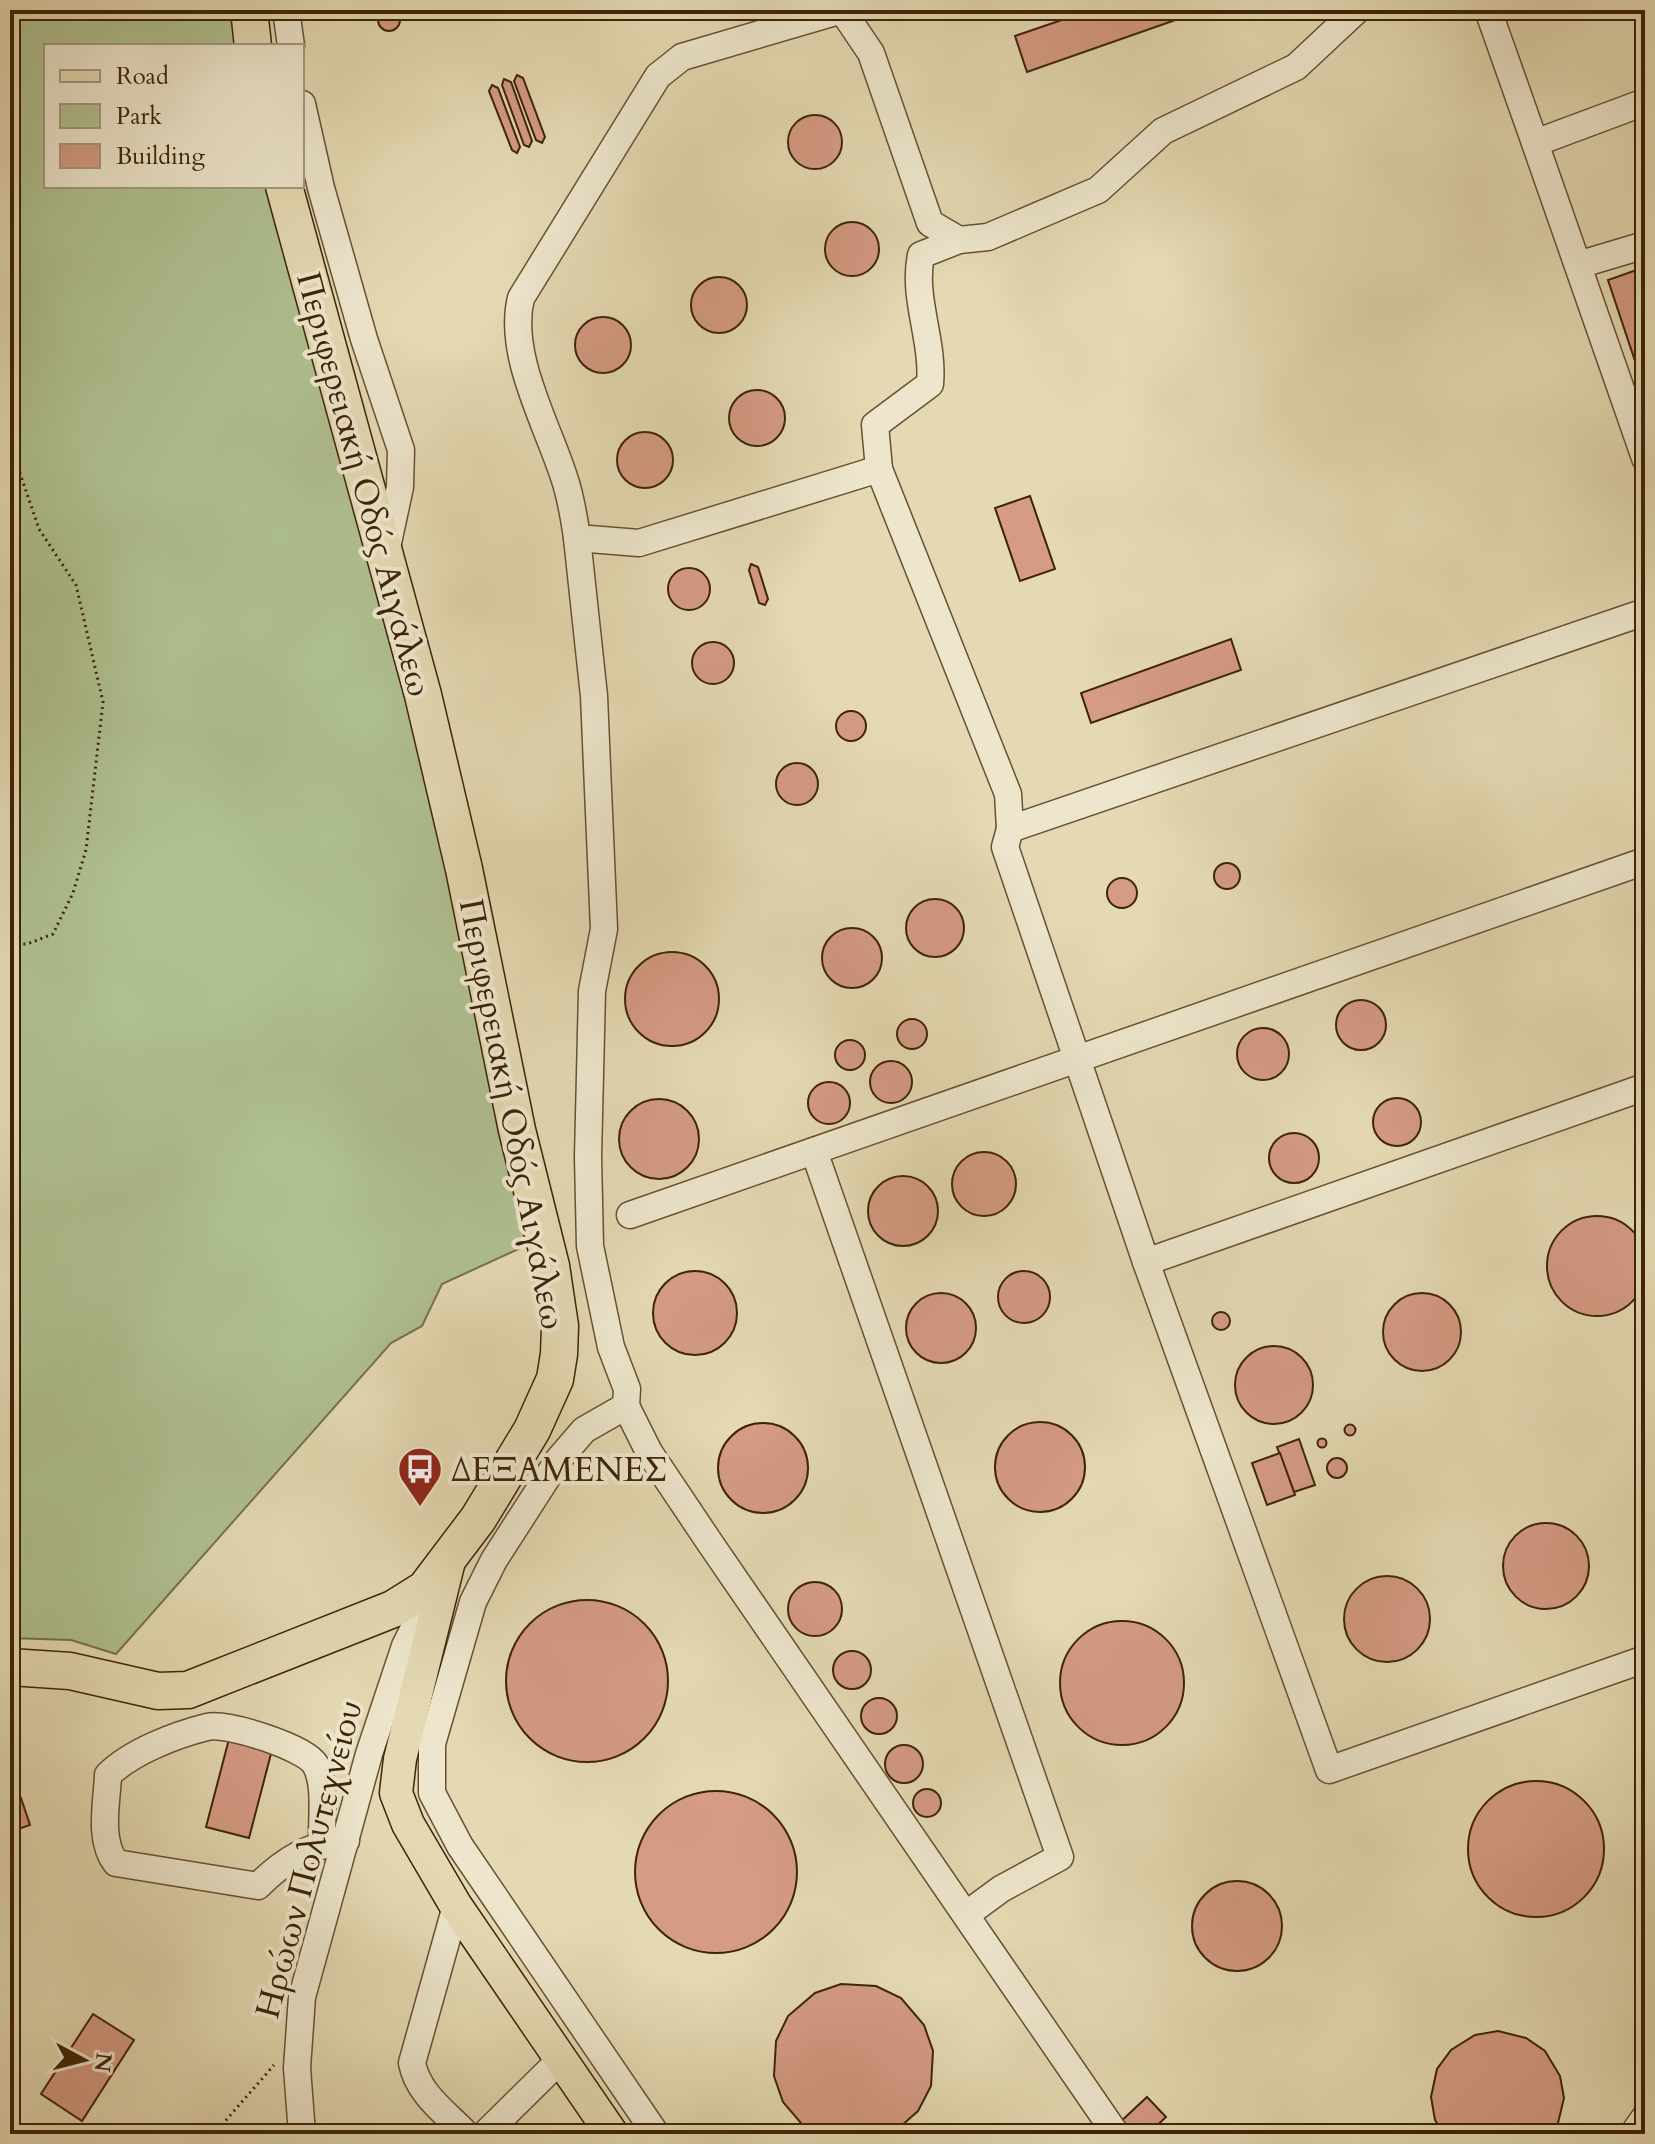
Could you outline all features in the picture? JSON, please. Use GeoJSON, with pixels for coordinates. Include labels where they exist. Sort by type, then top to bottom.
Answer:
{"type":"FeatureCollection","features":[{"type":"Feature","properties":{"kind":"highway"},"geometry":{"type":"LineString","coordinates":[[249,10],[253,44]]}},
{"type":"Feature","properties":{"kind":"highway","name":"Περιφερειακή Οδός Αιγάλεω"},"geometry":{"type":"LineString","coordinates":[[10,1667],[70,1671],[158,1691],[188,1690],[393,1609],[425,1589],[449,1561],[532,1430],[555,1379],[560,1326],[551,1266],[517,1130],[464,869],[385,558],[285,188]]}},
{"type":"Feature","properties":{"kind":"main road"},"geometry":{"type":"LineString","coordinates":[[449,1561],[400,1759],[396,1793],[408,1824],[456,1906],[612,2134]]}},
{"type":"Feature","properties":{"kind":"street"},"geometry":{"type":"LineString","coordinates":[[286,10],[291,44]]}},
{"type":"Feature","properties":{"kind":"street"},"geometry":{"type":"LineString","coordinates":[[959,240],[930,223],[871,53],[842,10],[682,57],[658,76],[521,298],[516,318],[518,345],[565,478],[577,538],[594,696],[604,929],[592,991],[588,1157],[590,1246],[611,1347],[627,1389],[626,1406],[649,1452],[1116,2134]]}},
{"type":"Feature","properties":{"kind":"street"},"geometry":{"type":"LineString","coordinates":[[1357,10],[1296,67],[1163,131],[1098,190],[988,237],[959,240],[921,255],[917,276],[932,357],[930,384],[875,425],[879,469],[1008,794],[1010,829],[1005,847],[1007,861],[1146,1262],[1329,1770],[1645,1659]]}},
{"type":"Feature","properties":{"kind":"street"},"geometry":{"type":"LineString","coordinates":[[1488,10],[1643,443]]}},
{"type":"Feature","properties":{"kind":"street"},"geometry":{"type":"LineString","coordinates":[[1535,143],[1645,102]]}},
{"type":"Feature","properties":{"kind":"street"},"geometry":{"type":"LineString","coordinates":[[304,112],[364,339],[401,450],[400,487],[385,558]]}},
{"type":"Feature","properties":{"kind":"street"},"geometry":{"type":"LineString","coordinates":[[1578,265],[1645,245]]}},
{"type":"Feature","properties":{"kind":"street"},"geometry":{"type":"LineString","coordinates":[[577,538],[639,543],[879,469]]}},
{"type":"Feature","properties":{"kind":"street"},"geometry":{"type":"LineString","coordinates":[[1010,829],[1645,612]]}},
{"type":"Feature","properties":{"kind":"street"},"geometry":{"type":"LineString","coordinates":[[630,1215],[1645,861]]}},
{"type":"Feature","properties":{"kind":"street"},"geometry":{"type":"LineString","coordinates":[[1146,1262],[1645,1087]]}},
{"type":"Feature","properties":{"kind":"street"},"geometry":{"type":"LineString","coordinates":[[814,1151],[1060,1857],[1001,1889],[967,1914]]}},
{"type":"Feature","properties":{"kind":"street"},"geometry":{"type":"LineString","coordinates":[[626,1406],[584,1430],[559,1459],[480,1588],[456,1655],[432,1744],[432,1793],[460,1846],[656,2134]]}},
{"type":"Feature","properties":{"kind":"street","name":"Ηρώων Πολυτεχνείου"},"geometry":{"type":"LineString","coordinates":[[302,2134],[297,2042],[302,1997],[334,1842],[405,1646],[414,1628],[433,1619]]}},
{"type":"Feature","properties":{"kind":"street"},"geometry":{"type":"LineString","coordinates":[[210,1726],[294,1748],[315,1764],[334,1842],[277,1867],[258,1886],[116,1863],[109,1853],[105,1824],[108,1775],[134,1756],[210,1726]]}},
{"type":"Feature","properties":{"kind":"street"},"geometry":{"type":"LineString","coordinates":[[456,1906],[412,2063],[415,2080],[424,2093],[466,2134]]}},
{"type":"Feature","properties":{"kind":"street"},"geometry":{"type":"LineString","coordinates":[[485,2134],[561,2059]]}},
{"type":"Feature","properties":{"kind":"street"},"geometry":{"type":"LineString","coordinates":[[1633,2134],[1645,2117]]}},
{"type":"Feature","properties":{"kind":"path"},"geometry":{"type":"LineString","coordinates":[[10,444],[39,529],[76,585],[103,702],[86,850],[73,893],[53,934],[27,944],[10,944]]}},
{"type":"Feature","properties":{"kind":"path"},"geometry":{"type":"LineString","coordinates":[[214,2134],[297,2042]]}},
{"type":"Feature","properties":{"kind":"green space"},"geometry":{"type":"Polygon","coordinates":[[[10,10],[232,10],[237,44],[44,44],[44,188],[270,188],[405,680],[534,1242],[442,1284],[422,1326],[391,1343],[116,1654],[71,1640],[10,1638],[10,10]]]}},
{"type":"Feature","properties":{"kind":"building"},"geometry":{"type":"Polygon","coordinates":[[[389,9],[397,12],[400,20],[397,28],[389,31],[381,28],[378,20],[381,12],[389,9]]]}},
{"type":"Feature","properties":{"kind":"building"},"geometry":{"type":"Polygon","coordinates":[[[1091,10],[1204,10],[1027,72],[1015,36],[1091,10]]]}},
{"type":"Feature","properties":{"kind":"building"},"geometry":{"type":"Polygon","coordinates":[[[517,75],[523,78],[545,137],[542,143],[536,140],[514,81],[517,75]]]}},
{"type":"Feature","properties":{"kind":"building"},"geometry":{"type":"Polygon","coordinates":[[[504,79],[511,82],[532,141],[529,147],[524,145],[502,85],[504,79]]]}},
{"type":"Feature","properties":{"kind":"building"},"geometry":{"type":"Polygon","coordinates":[[[492,85],[498,88],[520,147],[517,153],[512,150],[489,91],[492,85]]]}},
{"type":"Feature","properties":{"kind":"building"},"geometry":{"type":"Polygon","coordinates":[[[815,115],[834,123],[842,142],[834,161],[815,169],[796,161],[788,142],[796,123],[815,115]]]}},
{"type":"Feature","properties":{"kind":"building"},"geometry":{"type":"Polygon","coordinates":[[[852,222],[871,230],[879,249],[871,268],[852,276],[833,268],[825,249],[833,230],[852,222]]]}},
{"type":"Feature","properties":{"kind":"building"},"geometry":{"type":"Polygon","coordinates":[[[1645,267],[1645,391],[1608,280],[1645,267]]]}},
{"type":"Feature","properties":{"kind":"building"},"geometry":{"type":"Polygon","coordinates":[[[719,277],[739,285],[747,305],[739,325],[719,333],[699,325],[691,305],[699,285],[719,277]]]}},
{"type":"Feature","properties":{"kind":"building"},"geometry":{"type":"Polygon","coordinates":[[[603,317],[623,325],[631,345],[623,365],[603,373],[583,365],[575,345],[583,325],[603,317]]]}},
{"type":"Feature","properties":{"kind":"building"},"geometry":{"type":"Polygon","coordinates":[[[757,390],[777,398],[785,418],[777,438],[757,446],[737,438],[729,418],[737,398],[757,390]]]}},
{"type":"Feature","properties":{"kind":"building"},"geometry":{"type":"Polygon","coordinates":[[[645,432],[665,440],[673,460],[665,480],[645,488],[625,480],[617,460],[625,440],[645,432]]]}},
{"type":"Feature","properties":{"kind":"building"},"geometry":{"type":"Polygon","coordinates":[[[1030,496],[1055,569],[1020,581],[995,508],[1030,496]]]}},
{"type":"Feature","properties":{"kind":"building"},"geometry":{"type":"Polygon","coordinates":[[[751,564],[758,567],[768,599],[765,605],[759,603],[749,570],[751,564]]]}},
{"type":"Feature","properties":{"kind":"building"},"geometry":{"type":"Polygon","coordinates":[[[689,568],[704,574],[710,589],[704,604],[689,610],[674,604],[668,589],[674,574],[689,568]]]}},
{"type":"Feature","properties":{"kind":"building"},"geometry":{"type":"Polygon","coordinates":[[[1231,639],[1241,670],[1091,723],[1081,693],[1231,639]]]}},
{"type":"Feature","properties":{"kind":"building"},"geometry":{"type":"Polygon","coordinates":[[[713,642],[728,648],[734,663],[728,678],[713,684],[698,678],[692,663],[698,648],[713,642]]]}},
{"type":"Feature","properties":{"kind":"building"},"geometry":{"type":"Polygon","coordinates":[[[851,711],[861,716],[866,726],[861,736],[851,741],[841,736],[836,726],[841,716],[851,711]]]}},
{"type":"Feature","properties":{"kind":"building"},"geometry":{"type":"Polygon","coordinates":[[[797,763],[812,769],[818,784],[812,799],[797,805],[782,799],[776,784],[782,769],[797,763]]]}},
{"type":"Feature","properties":{"kind":"building"},"geometry":{"type":"Polygon","coordinates":[[[1227,863],[1236,867],[1240,876],[1236,885],[1227,889],[1218,885],[1214,876],[1218,867],[1227,863]]]}},
{"type":"Feature","properties":{"kind":"building"},"geometry":{"type":"Polygon","coordinates":[[[1122,878],[1128,879],[1136,887],[1136,899],[1128,907],[1122,908],[1116,907],[1108,899],[1107,893],[1108,887],[1116,879],[1122,878]]]}},
{"type":"Feature","properties":{"kind":"building"},"geometry":{"type":"Polygon","coordinates":[[[935,899],[956,907],[964,928],[956,949],[935,957],[914,949],[906,928],[914,907],[935,899]]]}},
{"type":"Feature","properties":{"kind":"building"},"geometry":{"type":"Polygon","coordinates":[[[852,928],[864,930],[873,937],[880,946],[880,970],[873,979],[864,986],[852,988],[840,986],[831,979],[824,970],[822,958],[824,946],[831,937],[840,930],[852,928]]]}},
{"type":"Feature","properties":{"kind":"building"},"geometry":{"type":"Polygon","coordinates":[[[672,952],[690,956],[705,966],[715,981],[719,999],[715,1017],[705,1032],[690,1042],[672,1046],[654,1042],[639,1032],[629,1017],[625,999],[629,981],[639,966],[654,956],[672,952]]]}},
{"type":"Feature","properties":{"kind":"building"},"geometry":{"type":"Polygon","coordinates":[[[1361,1000],[1379,1007],[1386,1025],[1379,1043],[1361,1050],[1343,1043],[1336,1025],[1343,1007],[1361,1000]]]}},
{"type":"Feature","properties":{"kind":"building"},"geometry":{"type":"Polygon","coordinates":[[[912,1019],[923,1023],[927,1034],[923,1045],[912,1049],[901,1045],[897,1034],[901,1023],[912,1019]]]}},
{"type":"Feature","properties":{"kind":"building"},"geometry":{"type":"Polygon","coordinates":[[[1263,1028],[1281,1036],[1289,1054],[1281,1072],[1263,1080],[1245,1072],[1237,1054],[1245,1036],[1263,1028]]]}},
{"type":"Feature","properties":{"kind":"building"},"geometry":{"type":"Polygon","coordinates":[[[850,1040],[861,1044],[865,1055],[861,1066],[850,1070],[839,1066],[835,1055],[839,1044],[850,1040]]]}},
{"type":"Feature","properties":{"kind":"building"},"geometry":{"type":"Polygon","coordinates":[[[891,1061],[906,1067],[912,1082],[906,1097],[891,1103],[876,1097],[870,1082],[876,1067],[891,1061]]]}},
{"type":"Feature","properties":{"kind":"building"},"geometry":{"type":"Polygon","coordinates":[[[829,1082],[844,1088],[850,1103],[844,1118],[829,1124],[814,1118],[808,1103],[814,1088],[829,1082]]]}},
{"type":"Feature","properties":{"kind":"building"},"geometry":{"type":"Polygon","coordinates":[[[1397,1098],[1414,1105],[1421,1122],[1414,1139],[1397,1146],[1380,1139],[1373,1122],[1380,1105],[1397,1098]]]}},
{"type":"Feature","properties":{"kind":"building"},"geometry":{"type":"Polygon","coordinates":[[[659,1099],[674,1102],[687,1111],[696,1124],[699,1139],[696,1154],[687,1167],[674,1176],[659,1179],[644,1176],[631,1167],[622,1154],[619,1139],[622,1124],[631,1111],[644,1102],[659,1099]]]}},
{"type":"Feature","properties":{"kind":"building"},"geometry":{"type":"Polygon","coordinates":[[[1284,1134],[1304,1134],[1318,1148],[1318,1168],[1304,1182],[1284,1182],[1270,1168],[1270,1148],[1284,1134]]]}},
{"type":"Feature","properties":{"kind":"building"},"geometry":{"type":"Polygon","coordinates":[[[984,1152],[1002,1158],[1010,1166],[1016,1184],[1010,1202],[1002,1210],[984,1216],[966,1210],[958,1202],[952,1184],[958,1166],[966,1158],[984,1152]]]}},
{"type":"Feature","properties":{"kind":"building"},"geometry":{"type":"Polygon","coordinates":[[[903,1176],[928,1186],[938,1211],[928,1236],[903,1246],[878,1236],[868,1211],[878,1186],[903,1176]]]}},
{"type":"Feature","properties":{"kind":"building"},"geometry":{"type":"Polygon","coordinates":[[[1597,1216],[1625,1224],[1639,1238],[1647,1266],[1639,1294],[1625,1308],[1597,1316],[1569,1308],[1555,1294],[1547,1266],[1555,1238],[1569,1224],[1597,1216]]]}},
{"type":"Feature","properties":{"kind":"building"},"geometry":{"type":"Polygon","coordinates":[[[695,1271],[711,1274],[725,1283],[734,1297],[737,1313],[734,1329],[725,1343],[711,1352],[695,1355],[679,1352],[665,1343],[656,1329],[653,1313],[656,1297],[665,1283],[679,1274],[695,1271]]]}},
{"type":"Feature","properties":{"kind":"building"},"geometry":{"type":"Polygon","coordinates":[[[1024,1271],[1042,1279],[1050,1297],[1042,1315],[1024,1323],[1006,1315],[998,1297],[1006,1279],[1024,1271]]]}},
{"type":"Feature","properties":{"kind":"building"},"geometry":{"type":"Polygon","coordinates":[[[941,1293],[966,1303],[976,1328],[966,1353],[941,1363],[916,1353],[906,1328],[916,1303],[941,1293]]]}},
{"type":"Feature","properties":{"kind":"building"},"geometry":{"type":"Polygon","coordinates":[[[1422,1293],[1437,1296],[1450,1304],[1458,1317],[1461,1332],[1458,1347],[1450,1360],[1437,1368],[1422,1371],[1407,1368],[1394,1360],[1386,1347],[1383,1332],[1386,1317],[1394,1304],[1407,1296],[1422,1293]]]}},
{"type":"Feature","properties":{"kind":"building"},"geometry":{"type":"Polygon","coordinates":[[[1221,1312],[1230,1321],[1221,1330],[1212,1321],[1221,1312]]]}},
{"type":"Feature","properties":{"kind":"building"},"geometry":{"type":"Polygon","coordinates":[[[1274,1346],[1289,1349],[1302,1357],[1310,1370],[1313,1385],[1310,1400],[1302,1413],[1289,1421],[1274,1424],[1259,1421],[1246,1413],[1238,1400],[1235,1385],[1238,1370],[1246,1357],[1259,1349],[1274,1346]]]}},
{"type":"Feature","properties":{"kind":"building"},"geometry":{"type":"Polygon","coordinates":[[[1031,1422],[1049,1422],[1065,1429],[1078,1442],[1085,1458],[1085,1476],[1078,1492],[1065,1505],[1049,1512],[1031,1512],[1015,1505],[1002,1492],[995,1476],[995,1458],[1002,1442],[1015,1429],[1031,1422]]]}},
{"type":"Feature","properties":{"kind":"building"},"geometry":{"type":"Polygon","coordinates":[[[763,1423],[780,1427],[795,1436],[804,1451],[808,1468],[804,1485],[795,1500],[780,1509],[763,1513],[746,1509],[731,1500],[722,1485],[718,1468],[722,1451],[731,1436],[746,1427],[763,1423]]]}},
{"type":"Feature","properties":{"kind":"building"},"geometry":{"type":"Polygon","coordinates":[[[1350,1424],[1356,1430],[1350,1436],[1344,1430],[1350,1424]]]}},
{"type":"Feature","properties":{"kind":"building"},"geometry":{"type":"Polygon","coordinates":[[[1299,1439],[1315,1485],[1294,1492],[1277,1447],[1299,1439]]]}},
{"type":"Feature","properties":{"kind":"building"},"geometry":{"type":"Polygon","coordinates":[[[1322,1439],[1326,1443],[1322,1447],[1318,1443],[1322,1439]]]}},
{"type":"Feature","properties":{"kind":"building"},"geometry":{"type":"Polygon","coordinates":[[[1280,1453],[1295,1495],[1267,1505],[1252,1463],[1280,1453]]]}},
{"type":"Feature","properties":{"kind":"building"},"geometry":{"type":"Polygon","coordinates":[[[1337,1458],[1344,1461],[1347,1468],[1344,1475],[1337,1478],[1330,1475],[1327,1468],[1330,1461],[1337,1458]]]}},
{"type":"Feature","properties":{"kind":"building"},"geometry":{"type":"Polygon","coordinates":[[[1546,1523],[1570,1530],[1582,1542],[1589,1566],[1582,1590],[1570,1602],[1546,1609],[1522,1602],[1510,1590],[1503,1566],[1510,1542],[1522,1530],[1546,1523]]]}},
{"type":"Feature","properties":{"kind":"building"},"geometry":{"type":"Polygon","coordinates":[[[1387,1576],[1411,1583],[1423,1595],[1430,1619],[1423,1643],[1411,1655],[1387,1662],[1363,1655],[1351,1643],[1344,1619],[1351,1595],[1363,1583],[1387,1576]]]}},
{"type":"Feature","properties":{"kind":"building"},"geometry":{"type":"Polygon","coordinates":[[[815,1582],[834,1590],[842,1609],[834,1628],[815,1636],[796,1628],[788,1609],[796,1590],[815,1582]]]}},
{"type":"Feature","properties":{"kind":"building"},"geometry":{"type":"Polygon","coordinates":[[[587,1600],[618,1606],[644,1624],[662,1650],[668,1681],[662,1712],[644,1738],[618,1756],[587,1762],[556,1756],[530,1738],[512,1712],[506,1681],[512,1650],[530,1624],[556,1606],[587,1600]]]}},
{"type":"Feature","properties":{"kind":"building"},"geometry":{"type":"Polygon","coordinates":[[[1122,1621],[1146,1625],[1166,1639],[1180,1659],[1184,1683],[1180,1707],[1166,1727],[1146,1741],[1122,1745],[1098,1741],[1078,1727],[1064,1707],[1060,1683],[1064,1659],[1078,1639],[1098,1625],[1122,1621]]]}},
{"type":"Feature","properties":{"kind":"building"},"geometry":{"type":"Polygon","coordinates":[[[852,1651],[865,1657],[871,1670],[865,1683],[852,1689],[839,1683],[833,1670],[839,1657],[852,1651]]]}},
{"type":"Feature","properties":{"kind":"building"},"geometry":{"type":"Polygon","coordinates":[[[879,1698],[892,1703],[897,1716],[892,1729],[879,1734],[866,1729],[861,1716],[866,1703],[879,1698]]]}},
{"type":"Feature","properties":{"kind":"building"},"geometry":{"type":"Polygon","coordinates":[[[229,1739],[272,1750],[249,1838],[206,1827],[229,1739]]]}},
{"type":"Feature","properties":{"kind":"building"},"geometry":{"type":"Polygon","coordinates":[[[904,1745],[917,1751],[923,1764],[917,1777],[904,1783],[891,1777],[885,1764],[891,1751],[904,1745]]]}},
{"type":"Feature","properties":{"kind":"building"},"geometry":{"type":"Polygon","coordinates":[[[1536,1781],[1562,1786],[1584,1801],[1599,1823],[1604,1849],[1599,1875],[1584,1897],[1562,1912],[1536,1917],[1510,1912],[1488,1897],[1473,1875],[1468,1849],[1473,1823],[1488,1801],[1510,1786],[1536,1781]]]}},
{"type":"Feature","properties":{"kind":"building"},"geometry":{"type":"Polygon","coordinates":[[[927,1789],[937,1793],[941,1803],[937,1813],[927,1817],[917,1813],[913,1803],[917,1793],[927,1789]]]}},
{"type":"Feature","properties":{"kind":"building"},"geometry":{"type":"Polygon","coordinates":[[[716,1791],[747,1798],[773,1815],[790,1841],[797,1872],[790,1903],[773,1929],[747,1946],[716,1953],[685,1946],[659,1929],[642,1903],[635,1872],[642,1841],[659,1815],[685,1798],[716,1791]]]}},
{"type":"Feature","properties":{"kind":"building"},"geometry":{"type":"Polygon","coordinates":[[[21,1798],[30,1825],[10,1832],[10,1802],[21,1798]]]}},
{"type":"Feature","properties":{"kind":"building"},"geometry":{"type":"Polygon","coordinates":[[[1228,1881],[1246,1881],[1262,1888],[1275,1901],[1282,1917],[1282,1935],[1275,1951],[1262,1964],[1246,1971],[1228,1971],[1212,1964],[1199,1951],[1192,1935],[1192,1917],[1199,1901],[1212,1888],[1228,1881]]]}},
{"type":"Feature","properties":{"kind":"building"},"geometry":{"type":"Polygon","coordinates":[[[841,1984],[876,1986],[901,1998],[924,2025],[933,2051],[931,2086],[918,2111],[892,2134],[817,2134],[806,2129],[783,2102],[774,2076],[776,2041],[788,2016],[815,1993],[841,1984]]]}},
{"type":"Feature","properties":{"kind":"building"},"geometry":{"type":"Polygon","coordinates":[[[93,2014],[134,2040],[82,2121],[41,2094],[93,2014]]]}},
{"type":"Feature","properties":{"kind":"building"},"geometry":{"type":"Polygon","coordinates":[[[1498,2031],[1526,2038],[1545,2051],[1560,2076],[1564,2098],[1557,2127],[1552,2134],[1443,2134],[1435,2120],[1431,2097],[1437,2069],[1451,2050],[1475,2035],[1498,2031]]]}},
{"type":"Feature","properties":{"kind":"building"},"geometry":{"type":"Polygon","coordinates":[[[1147,2097],[1166,2117],[1148,2134],[1127,2134],[1118,2124],[1147,2097]]]}},
{"type":"Feature","properties":{"kind":"place","name":"ΔΕΞΑΜΕΝΕΣ"},"geometry":{"type":"Point","coordinates":[420,1508]}}]}
